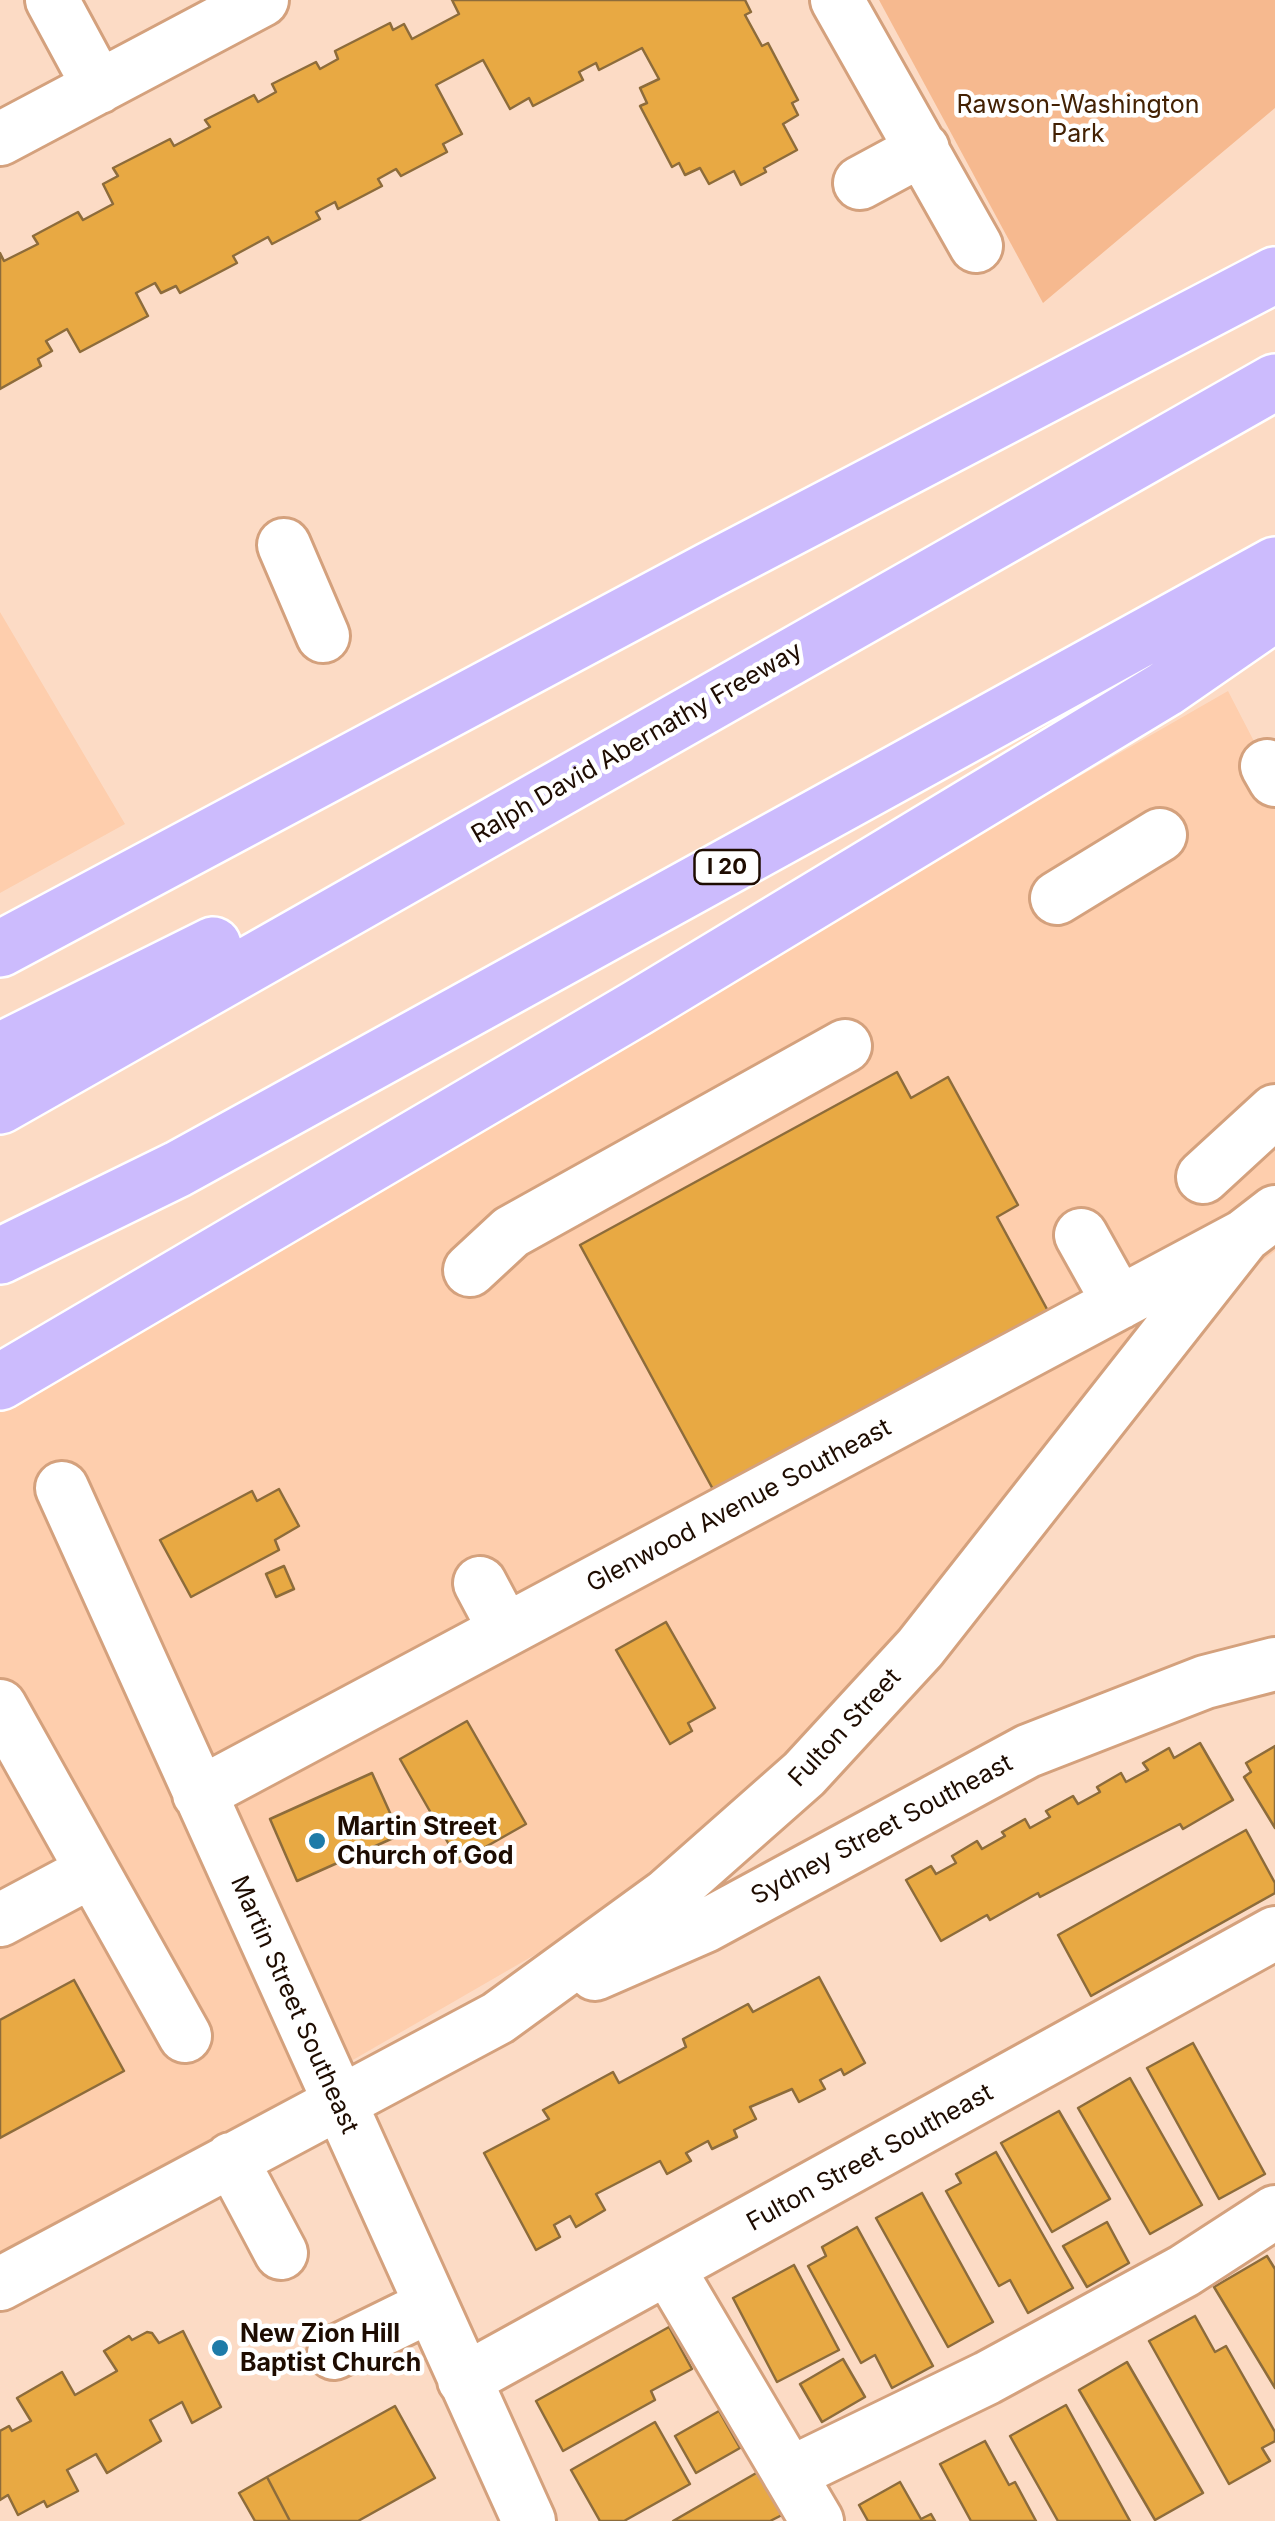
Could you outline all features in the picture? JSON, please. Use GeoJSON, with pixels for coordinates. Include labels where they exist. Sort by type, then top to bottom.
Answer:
{"type":"FeatureCollection","features":[{"type":"Feature","properties":{"kind":"highway"},"geometry":{"type":"LineString","coordinates":[[0,949],[710,570],[1275,275]]}},
{"type":"Feature","properties":{"kind":"highway","name":"Ralph David Abernathy Freeway"},"geometry":{"type":"LineString","coordinates":[[0,1106],[1275,382]]}},
{"type":"Feature","properties":{"kind":"highway","name":"I 20"},"geometry":{"type":"LineString","coordinates":[[0,1256],[178,1170],[1275,564]]}},
{"type":"Feature","properties":{"kind":"highway"},"geometry":{"type":"LineString","coordinates":[[0,1382],[790,916],[1166,689],[1275,613]]}},
{"type":"Feature","properties":{"kind":"highway"},"geometry":{"type":"LineString","coordinates":[[0,1051],[845,625]]}},
{"type":"Feature","properties":{"kind":"highway"},"geometry":{"type":"LineString","coordinates":[[0,1276],[178,1170]]}},
{"type":"Feature","properties":{"kind":"street"},"geometry":{"type":"LineString","coordinates":[[52,0],[99,87]]}},
{"type":"Feature","properties":{"kind":"street"},"geometry":{"type":"LineString","coordinates":[[0,139],[262,0]]}},
{"type":"Feature","properties":{"kind":"street"},"geometry":{"type":"LineString","coordinates":[[837,0],[976,246]]}},
{"type":"Feature","properties":{"kind":"street"},"geometry":{"type":"LineString","coordinates":[[860,184],[922,149]]}},
{"type":"Feature","properties":{"kind":"street"},"geometry":{"type":"LineString","coordinates":[[284,545],[323,636]]}},
{"type":"Feature","properties":{"kind":"street"},"geometry":{"type":"LineString","coordinates":[[1057,898],[1160,835]]}},
{"type":"Feature","properties":{"kind":"street"},"geometry":{"type":"LineString","coordinates":[[470,1270],[511,1232],[845,1046]]}},
{"type":"Feature","properties":{"kind":"street"},"geometry":{"type":"LineString","coordinates":[[1203,1177],[1275,1112]]}},
{"type":"Feature","properties":{"kind":"street","name":"Glenwood Avenue Southeast"},"geometry":{"type":"LineString","coordinates":[[199,1794],[505,1630],[678,1512],[1118,1303],[1260,1224]]}},
{"type":"Feature","properties":{"kind":"street","name":"Fulton Street"},"geometry":{"type":"LineString","coordinates":[[338,2102],[498,2018],[666,1895],[804,1774],[920,1648],[1260,1224]]}},
{"type":"Feature","properties":{"kind":"street"},"geometry":{"type":"LineString","coordinates":[[1080,1235],[1118,1303]]}},
{"type":"Feature","properties":{"kind":"street","name":"Martin Street Southeast"},"geometry":{"type":"LineString","coordinates":[[62,1488],[529,2521]]}},
{"type":"Feature","properties":{"kind":"street"},"geometry":{"type":"LineString","coordinates":[[480,1582],[505,1630]]}},
{"type":"Feature","properties":{"kind":"street","name":"Sydney Street Southeast"},"geometry":{"type":"LineString","coordinates":[[498,2018],[705,1926],[1028,1751],[1205,1682],[1275,1664]]}},
{"type":"Feature","properties":{"kind":"street"},"geometry":{"type":"LineString","coordinates":[[0,1706],[185,2036]]}},
{"type":"Feature","properties":{"kind":"street"},"geometry":{"type":"LineString","coordinates":[[0,1920],[92,1871]]}},
{"type":"Feature","properties":{"kind":"street","name":"Fulton Street Southeast"},"geometry":{"type":"LineString","coordinates":[[464,2380],[1275,1933]]}},
{"type":"Feature","properties":{"kind":"street"},"geometry":{"type":"LineString","coordinates":[[0,2284],[338,2102]]}},
{"type":"Feature","properties":{"kind":"street"},"geometry":{"type":"LineString","coordinates":[[231,2159],[281,2253]]}},
{"type":"Feature","properties":{"kind":"street"},"geometry":{"type":"LineString","coordinates":[[789,2474],[1003,2370],[1184,2271],[1275,2212]]}},
{"type":"Feature","properties":{"kind":"street"},"geometry":{"type":"LineString","coordinates":[[669,2270],[816,2521]]}},
{"type":"Feature","properties":{"kind":"street"},"geometry":{"type":"LineString","coordinates":[[334,2353],[430,2306]]}},
{"type":"Feature","properties":{"kind":"shaded area"},"geometry":{"type":"Polygon","coordinates":[[[0,612],[125,824],[0,893],[0,612]]]}},
{"type":"Feature","properties":{"kind":"shaded area"},"geometry":{"type":"Polygon","coordinates":[[[1228,691],[1275,782],[1275,1251],[1126,1368],[866,1696],[576,1931],[0,2264],[0,1395],[1228,691]]]}},
{"type":"Feature","properties":{"kind":"green space","name":"Rawson-Washington Park"},"geometry":{"type":"Polygon","coordinates":[[[879,0],[1275,0],[1275,108],[1043,303],[879,0]]]}},
{"type":"Feature","properties":{"kind":"building"},"geometry":{"type":"Polygon","coordinates":[[[452,0],[745,0],[751,12],[745,15],[762,46],[768,43],[798,100],[792,103],[798,115],[783,124],[797,150],[741,185],[734,171],[709,184],[700,168],[685,175],[679,163],[672,167],[640,106],[647,103],[640,88],[659,79],[642,48],[599,70],[596,63],[579,72],[583,80],[533,106],[529,98],[510,109],[483,60],[436,85],[462,134],[443,144],[447,152],[401,176],[396,169],[378,179],[382,186],[338,209],[335,202],[316,212],[320,219],[272,244],[268,237],[233,256],[237,263],[180,293],[176,286],[161,293],[155,283],[136,293],[148,316],[80,352],[67,329],[46,341],[52,351],[38,359],[41,366],[0,389],[0,253],[4,261],[38,244],[33,236],[78,212],[83,220],[113,204],[103,184],[118,176],[113,168],[170,139],[174,146],[210,127],[205,120],[254,95],[258,102],[276,92],[272,84],[316,62],[320,69],[338,59],[335,51],[390,23],[393,30],[404,24],[412,39],[459,14],[452,0]]]}},
{"type":"Feature","properties":{"kind":"building"},"geometry":{"type":"Polygon","coordinates":[[[897,1072],[911,1098],[948,1077],[1018,1205],[997,1217],[1048,1311],[715,1493],[580,1245],[897,1072]]]}},
{"type":"Feature","properties":{"kind":"building"},"geometry":{"type":"Polygon","coordinates":[[[279,1489],[299,1526],[275,1540],[279,1550],[191,1597],[160,1540],[252,1491],[257,1501],[279,1489]]]}},
{"type":"Feature","properties":{"kind":"building"},"geometry":{"type":"Polygon","coordinates":[[[284,1566],[294,1589],[276,1597],[266,1574],[284,1566]]]}},
{"type":"Feature","properties":{"kind":"building"},"geometry":{"type":"Polygon","coordinates":[[[666,1622],[715,1708],[688,1723],[692,1731],[670,1744],[616,1650],[666,1622]]]}},
{"type":"Feature","properties":{"kind":"building"},"geometry":{"type":"Polygon","coordinates":[[[467,1721],[526,1824],[459,1862],[400,1759],[467,1721]]]}},
{"type":"Feature","properties":{"kind":"building"},"geometry":{"type":"Polygon","coordinates":[[[1200,1743],[1233,1800],[1183,1829],[1180,1824],[1040,1897],[1038,1893],[990,1920],[987,1915],[941,1941],[906,1880],[931,1866],[936,1874],[956,1863],[952,1856],[977,1841],[982,1849],[1025,1819],[1030,1828],[1050,1817],[1046,1811],[1073,1796],[1078,1804],[1100,1792],[1097,1787],[1121,1773],[1126,1782],[1148,1770],[1143,1763],[1169,1748],[1174,1758],[1200,1743]]]}},
{"type":"Feature","properties":{"kind":"building"},"geometry":{"type":"Polygon","coordinates":[[[1275,1746],[1275,1828],[1244,1777],[1251,1772],[1246,1763],[1275,1746]]]}},
{"type":"Feature","properties":{"kind":"building"},"geometry":{"type":"Polygon","coordinates":[[[372,1773],[400,1835],[297,1881],[270,1819],[372,1773]]]}},
{"type":"Feature","properties":{"kind":"building"},"geometry":{"type":"Polygon","coordinates":[[[1246,1830],[1275,1883],[1275,1893],[1091,1996],[1058,1935],[1246,1830]]]}},
{"type":"Feature","properties":{"kind":"building"},"geometry":{"type":"Polygon","coordinates":[[[819,1977],[865,2063],[844,2075],[841,2069],[820,2080],[825,2089],[799,2102],[792,2089],[750,2107],[756,2119],[734,2130],[737,2137],[712,2149],[708,2141],[686,2153],[691,2161],[667,2174],[660,2161],[596,2194],[605,2210],[576,2227],[570,2216],[554,2225],[560,2237],[536,2250],[484,2153],[549,2119],[543,2110],[613,2072],[619,2083],[686,2047],[683,2039],[748,2004],[753,2012],[819,1977]]]}},
{"type":"Feature","properties":{"kind":"building"},"geometry":{"type":"Polygon","coordinates":[[[74,1980],[124,2071],[0,2138],[0,2020],[74,1980]]]}},
{"type":"Feature","properties":{"kind":"building"},"geometry":{"type":"Polygon","coordinates":[[[1193,2043],[1265,2174],[1219,2199],[1147,2068],[1193,2043]]]}},
{"type":"Feature","properties":{"kind":"building"},"geometry":{"type":"Polygon","coordinates":[[[1130,2078],[1202,2205],[1150,2234],[1078,2108],[1130,2078]]]}},
{"type":"Feature","properties":{"kind":"building"},"geometry":{"type":"Polygon","coordinates":[[[1059,2111],[1110,2199],[1052,2232],[1001,2143],[1059,2111]]]}},
{"type":"Feature","properties":{"kind":"building"},"geometry":{"type":"Polygon","coordinates":[[[996,2152],[1073,2288],[1028,2313],[1010,2280],[999,2286],[946,2191],[961,2183],[956,2174],[996,2152]]]}},
{"type":"Feature","properties":{"kind":"building"},"geometry":{"type":"Polygon","coordinates":[[[922,2193],[993,2322],[948,2347],[876,2218],[922,2193]]]}},
{"type":"Feature","properties":{"kind":"building"},"geometry":{"type":"Polygon","coordinates":[[[1107,2222],[1129,2263],[1087,2287],[1063,2246],[1107,2222]]]}},
{"type":"Feature","properties":{"kind":"building"},"geometry":{"type":"Polygon","coordinates":[[[857,2227],[933,2366],[892,2388],[875,2355],[861,2363],[808,2266],[826,2256],[822,2247],[857,2227]]]}},
{"type":"Feature","properties":{"kind":"building"},"geometry":{"type":"Polygon","coordinates":[[[1267,2256],[1275,2269],[1275,2388],[1214,2287],[1267,2256]]]}},
{"type":"Feature","properties":{"kind":"building"},"geometry":{"type":"Polygon","coordinates":[[[794,2265],[839,2350],[777,2382],[733,2298],[794,2265]]]}},
{"type":"Feature","properties":{"kind":"building"},"geometry":{"type":"Polygon","coordinates":[[[1195,2316],[1215,2352],[1226,2346],[1275,2432],[1275,2441],[1262,2448],[1270,2461],[1229,2484],[1149,2341],[1195,2316]]]}},
{"type":"Feature","properties":{"kind":"building"},"geometry":{"type":"Polygon","coordinates":[[[669,2327],[692,2369],[651,2391],[655,2400],[563,2451],[536,2401],[669,2327]]]}},
{"type":"Feature","properties":{"kind":"building"},"geometry":{"type":"Polygon","coordinates":[[[183,2331],[221,2407],[192,2423],[182,2402],[150,2420],[161,2441],[107,2473],[96,2454],[67,2470],[78,2491],[47,2507],[44,2501],[18,2515],[8,2495],[0,2500],[0,2431],[9,2426],[12,2431],[31,2421],[17,2398],[62,2372],[75,2395],[117,2371],[104,2351],[129,2336],[132,2340],[152,2333],[159,2343],[183,2331]]]}},
{"type":"Feature","properties":{"kind":"building"},"geometry":{"type":"Polygon","coordinates":[[[843,2359],[865,2397],[822,2422],[800,2384],[843,2359]]]}},
{"type":"Feature","properties":{"kind":"building"},"geometry":{"type":"Polygon","coordinates":[[[1127,2362],[1203,2493],[1155,2520],[1079,2390],[1127,2362]]]}},
{"type":"Feature","properties":{"kind":"building"},"geometry":{"type":"Polygon","coordinates":[[[1066,2405],[1130,2521],[1058,2521],[1010,2436],[1066,2405]]]}},
{"type":"Feature","properties":{"kind":"building"},"geometry":{"type":"Polygon","coordinates":[[[395,2406],[435,2478],[358,2521],[290,2521],[267,2477],[395,2406]]]}},
{"type":"Feature","properties":{"kind":"building"},"geometry":{"type":"Polygon","coordinates":[[[719,2411],[740,2448],[696,2473],[675,2436],[719,2411]]]}},
{"type":"Feature","properties":{"kind":"building"},"geometry":{"type":"Polygon","coordinates":[[[655,2422],[690,2484],[624,2521],[600,2521],[571,2470],[655,2422]]]}},
{"type":"Feature","properties":{"kind":"building"},"geometry":{"type":"Polygon","coordinates":[[[985,2441],[1009,2485],[1015,2482],[1036,2521],[971,2521],[940,2464],[985,2441]]]}},
{"type":"Feature","properties":{"kind":"building"},"geometry":{"type":"Polygon","coordinates":[[[758,2472],[782,2515],[770,2521],[673,2521],[758,2472]]]}},
{"type":"Feature","properties":{"kind":"building"},"geometry":{"type":"Polygon","coordinates":[[[267,2477],[290,2521],[255,2521],[239,2493],[267,2477]]]}},
{"type":"Feature","properties":{"kind":"building"},"geometry":{"type":"Polygon","coordinates":[[[900,2482],[921,2519],[931,2514],[935,2521],[868,2521],[859,2505],[900,2482]]]}},
{"type":"Feature","properties":{"kind":"place","name":"Martin Street Church of God"},"geometry":{"type":"Point","coordinates":[317,1841]}},
{"type":"Feature","properties":{"kind":"place","name":"New Zion Hill Baptist Church"},"geometry":{"type":"Point","coordinates":[220,2348]}}]}
